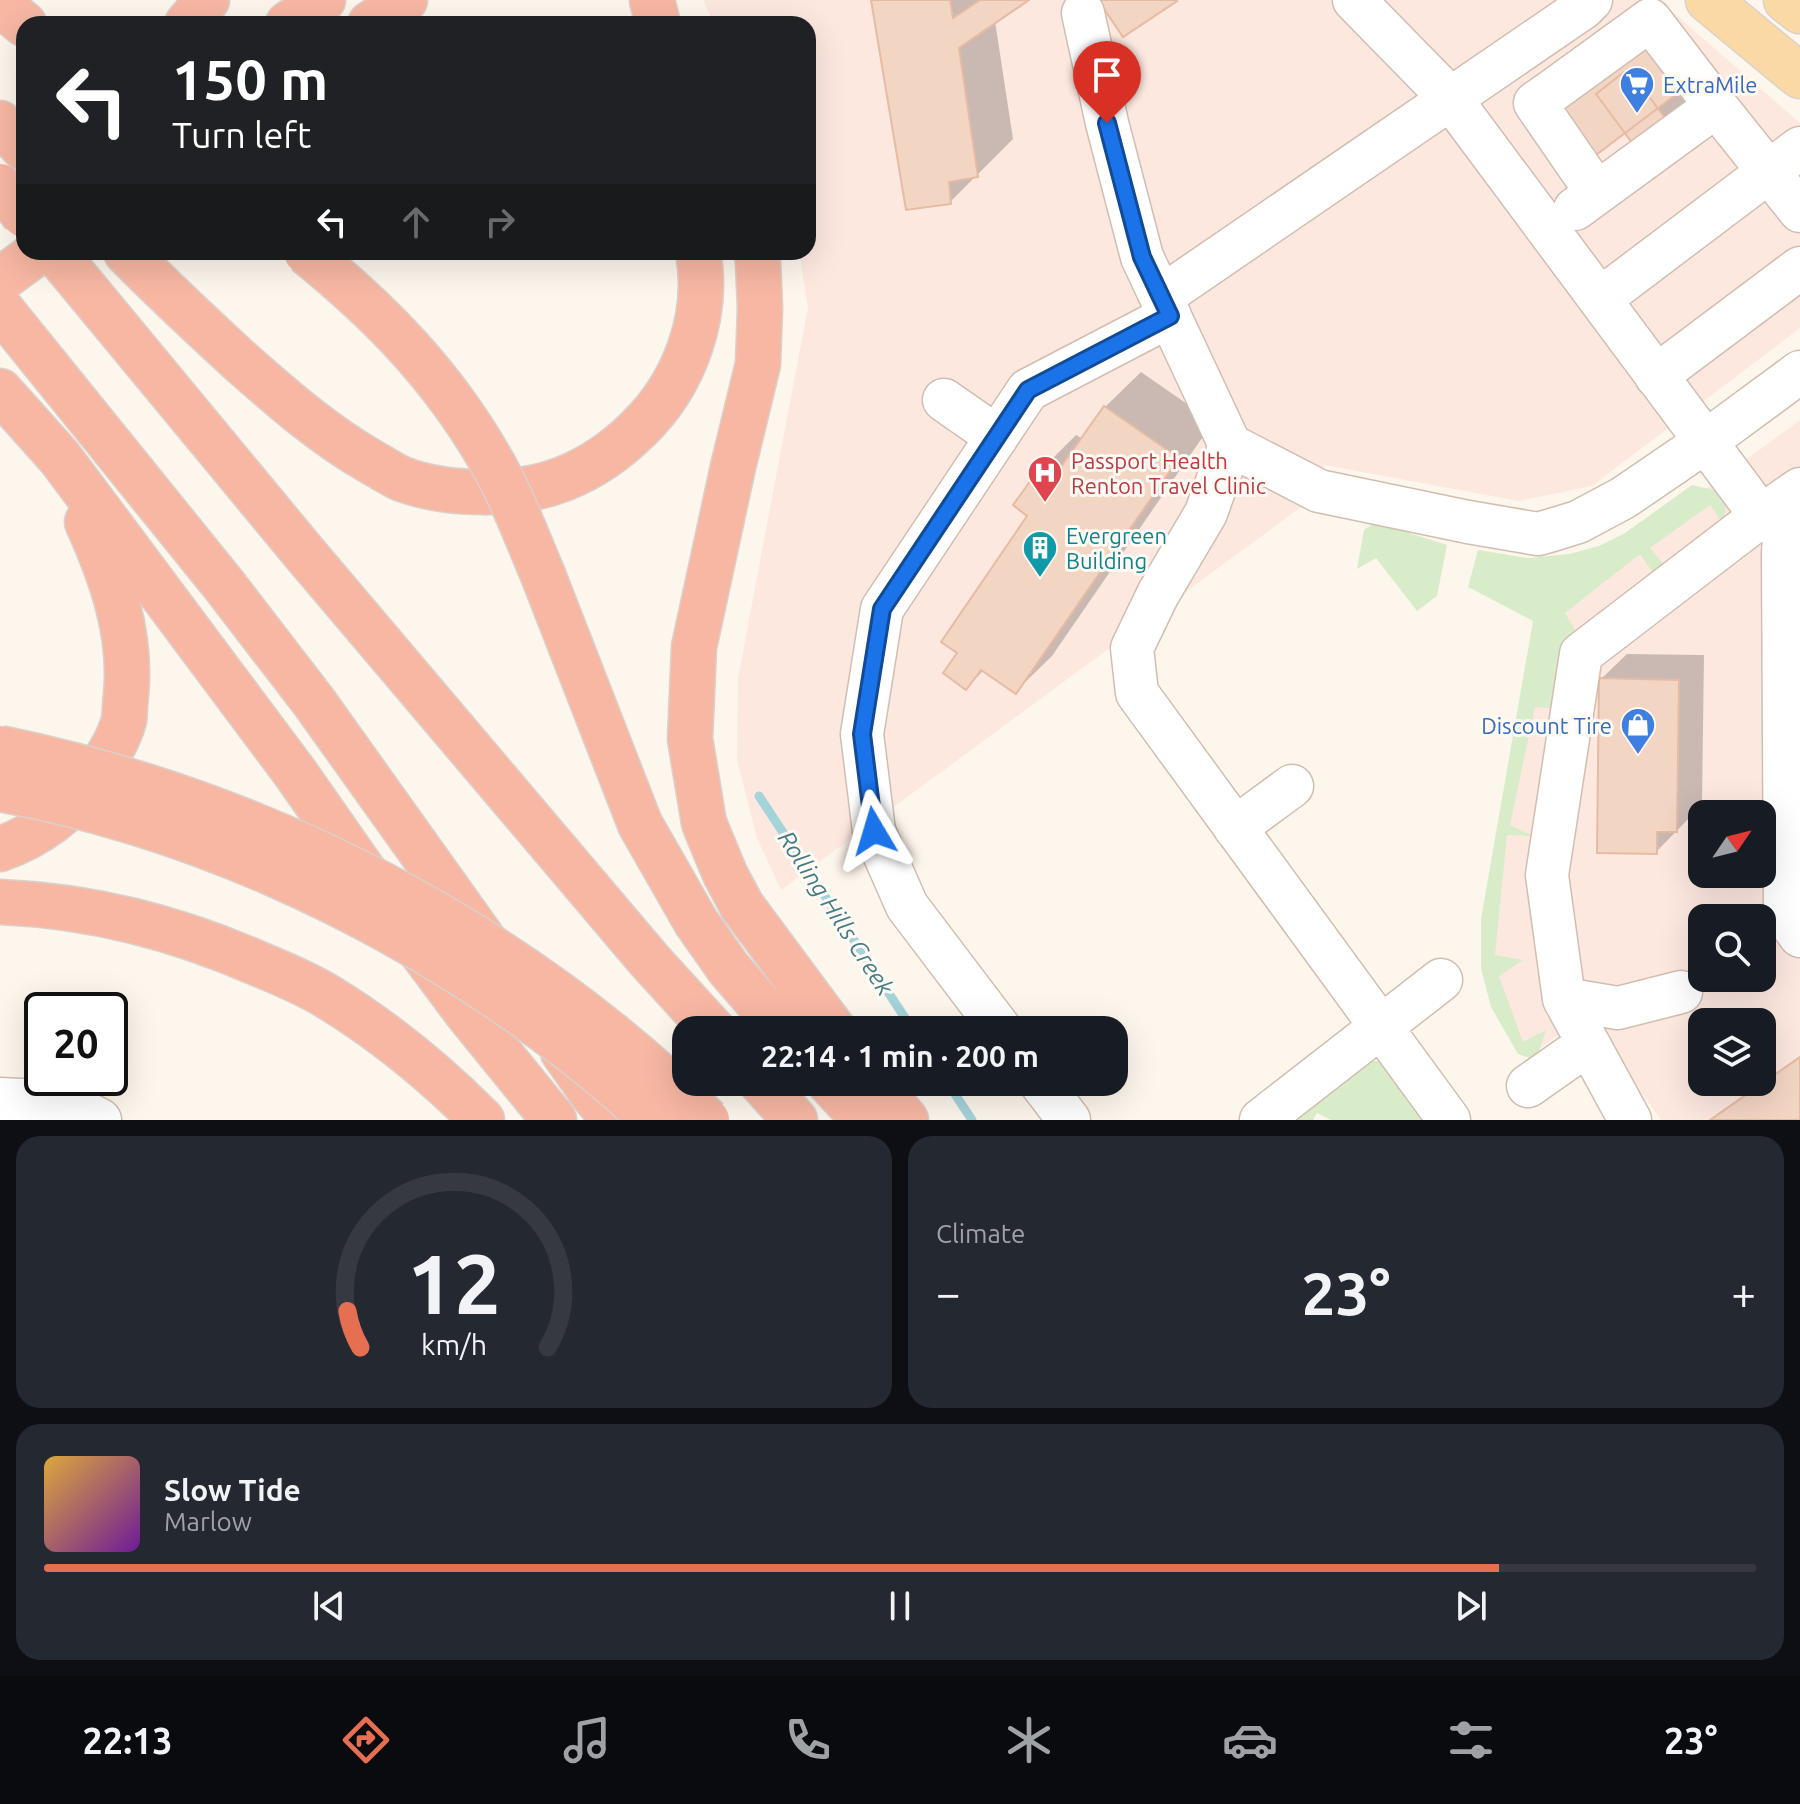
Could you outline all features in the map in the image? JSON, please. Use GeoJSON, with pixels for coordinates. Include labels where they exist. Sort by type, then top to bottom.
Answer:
{"type":"FeatureCollection","features":[{"type":"Feature","properties":{"kind":"highway"},"geometry":{"type":"LineString","coordinates":[[194,16],[207,0]]}},
{"type":"Feature","properties":{"kind":"highway"},"geometry":{"type":"LineString","coordinates":[[300,16],[323,0]]}},
{"type":"Feature","properties":{"kind":"highway"},"geometry":{"type":"LineString","coordinates":[[382,16],[405,0]]}},
{"type":"Feature","properties":{"kind":"highway"},"geometry":{"type":"LineString","coordinates":[[0,4],[16,17]]}},
{"type":"Feature","properties":{"kind":"highway"},"geometry":{"type":"LineString","coordinates":[[0,123],[16,140]]}},
{"type":"Feature","properties":{"kind":"highway"},"geometry":{"type":"LineString","coordinates":[[0,186],[16,205]]}},
{"type":"Feature","properties":{"kind":"highway"},"geometry":{"type":"LineString","coordinates":[[0,211],[16,194]]}},
{"type":"Feature","properties":{"kind":"highway"},"geometry":{"type":"LineString","coordinates":[[0,280],[27,260]]}},
{"type":"Feature","properties":{"kind":"highway"},"geometry":{"type":"LineString","coordinates":[[62,260],[335,590],[700,1016]]}},
{"type":"Feature","properties":{"kind":"highway"},"geometry":{"type":"LineString","coordinates":[[134,260],[292,407],[353,452],[401,478],[472,493],[529,488],[563,479],[617,449],[643,425],[667,396],[692,346],[700,304],[698,260]]}},
{"type":"Feature","properties":{"kind":"highway"},"geometry":{"type":"LineString","coordinates":[[316,260],[398,334],[459,409],[489,458],[543,575],[640,824],[696,922],[729,969],[770,1016]]}},
{"type":"Feature","properties":{"kind":"highway"},"geometry":{"type":"LineString","coordinates":[[758,260],[758,364],[694,647],[690,739],[704,823],[725,874],[742,906],[824,1016]]}},
{"type":"Feature","properties":{"kind":"highway"},"geometry":{"type":"LineString","coordinates":[[0,308],[224,585],[305,691],[614,1120]]}},
{"type":"Feature","properties":{"kind":"highway"},"geometry":{"type":"LineString","coordinates":[[0,849],[23,841],[56,819],[81,796],[105,761],[123,721],[128,671],[116,597],[105,560],[85,518],[2,394]]}},
{"type":"Feature","properties":{"kind":"highway"},"geometry":{"type":"LineString","coordinates":[[2,394],[60,458],[296,774],[458,1002],[554,1120]]}},
{"type":"Feature","properties":{"kind":"highway"},"geometry":{"type":"LineString","coordinates":[[0,748],[64,761],[149,787],[242,819],[337,860],[438,916],[571,1002],[621,1042],[707,1120]]}},
{"type":"Feature","properties":{"kind":"highway"},"geometry":{"type":"LineString","coordinates":[[0,789],[92,809],[185,839],[265,871],[377,925],[447,964],[519,1012],[576,1053],[652,1120]]}},
{"type":"Feature","properties":{"kind":"highway"},"geometry":{"type":"LineString","coordinates":[[0,902],[76,908],[134,920],[226,949],[281,973],[323,994],[369,1023],[456,1094],[482,1120]]}},
{"type":"Feature","properties":{"kind":"highway"},"geometry":{"type":"LineString","coordinates":[[774,1096],[795,1120]]}},
{"type":"Feature","properties":{"kind":"highway"},"geometry":{"type":"LineString","coordinates":[[842,1096],[864,1120]]}},
{"type":"Feature","properties":{"kind":"highway"},"geometry":{"type":"LineString","coordinates":[[886,1096],[906,1120]]}},
{"type":"Feature","properties":{"kind":"main road"},"geometry":{"type":"LineString","coordinates":[[1708,0],[1800,76]]}},
{"type":"Feature","properties":{"kind":"street"},"geometry":{"type":"LineString","coordinates":[[1354,0],[1450,98],[1761,516],[1785,521],[1785,915],[1800,936]]}},
{"type":"Feature","properties":{"kind":"street"},"geometry":{"type":"LineString","coordinates":[[990,1016],[907,906],[874,831],[862,734],[882,609],[1028,390],[1166,306],[1450,98],[1587,4],[1613,47]]}},
{"type":"Feature","properties":{"kind":"street"},"geometry":{"type":"LineString","coordinates":[[1083,13],[1142,257],[1230,445],[1319,491],[1538,534],[1578,522],[1623,498],[1800,372]]}},
{"type":"Feature","properties":{"kind":"street"},"geometry":{"type":"LineString","coordinates":[[1597,193],[1535,103],[1650,20],[1716,106],[1785,160],[1800,211]]}},
{"type":"Feature","properties":{"kind":"street"},"geometry":{"type":"LineString","coordinates":[[1516,53],[1548,94]]}},
{"type":"Feature","properties":{"kind":"street"},"geometry":{"type":"LineString","coordinates":[[1549,228],[1716,106]]}},
{"type":"Feature","properties":{"kind":"street"},"geometry":{"type":"LineString","coordinates":[[1600,299],[1785,160]]}},
{"type":"Feature","properties":{"kind":"street"},"geometry":{"type":"LineString","coordinates":[[1656,376],[1800,268]]}},
{"type":"Feature","properties":{"kind":"street"},"geometry":{"type":"LineString","coordinates":[[944,400],[997,437]]}},
{"type":"Feature","properties":{"kind":"street"},"geometry":{"type":"LineString","coordinates":[[1230,445],[1206,513],[1158,594],[1132,648],[1137,693],[1449,1120]]}},
{"type":"Feature","properties":{"kind":"street"},"geometry":{"type":"LineString","coordinates":[[1630,1120],[1564,999],[1547,875],[1581,654],[1800,489]]}},
{"type":"Feature","properties":{"kind":"street"},"geometry":{"type":"LineString","coordinates":[[1235,828],[1292,786]]}},
{"type":"Feature","properties":{"kind":"street"},"geometry":{"type":"LineString","coordinates":[[1261,1120],[1441,980]]}},
{"type":"Feature","properties":{"kind":"street"},"geometry":{"type":"LineString","coordinates":[[1564,999],[1618,1008],[1681,992]]}},
{"type":"Feature","properties":{"kind":"street"},"geometry":{"type":"LineString","coordinates":[[1528,1086],[1588,1044]]}},
{"type":"Feature","properties":{"kind":"street"},"geometry":{"type":"LineString","coordinates":[[1051,1096],[1069,1120]]}},
{"type":"Feature","properties":{"kind":"street"},"geometry":{"type":"LineString","coordinates":[[0,1099],[65,1102],[100,1120]]}},
{"type":"Feature","properties":{"kind":"shaded area"},"geometry":{"type":"Polygon","coordinates":[[[703,0],[1659,0],[1800,123],[1800,328],[1592,486],[1519,501],[1324,465],[1312,499],[781,890],[757,838],[737,760],[738,678],[808,307],[800,260],[816,260],[816,16],[710,16],[703,0]]]}},
{"type":"Feature","properties":{"kind":"shaded area"},"geometry":{"type":"Polygon","coordinates":[[[1800,420],[1800,1120],[1661,1120],[1586,1015],[1530,1055],[1499,1006],[1491,920],[1549,604],[1800,420]]]}},
{"type":"Feature","properties":{"kind":"green space"},"geometry":{"type":"Polygon","coordinates":[[[1692,485],[1714,490],[1726,503],[1724,525],[1710,505],[1650,548],[1666,567],[1655,576],[1640,554],[1565,613],[1577,633],[1560,650],[1562,709],[1535,707],[1510,825],[1534,836],[1507,835],[1495,955],[1523,960],[1499,976],[1523,1042],[1546,1030],[1536,1060],[1518,1054],[1491,1007],[1481,968],[1481,919],[1533,621],[1468,587],[1478,550],[1528,558],[1569,554],[1599,546],[1625,533],[1692,485]]]}},
{"type":"Feature","properties":{"kind":"green space"},"geometry":{"type":"Polygon","coordinates":[[[1375,522],[1447,545],[1437,596],[1417,611],[1376,558],[1357,569],[1364,530],[1375,522]]]}},
{"type":"Feature","properties":{"kind":"green space"},"geometry":{"type":"Polygon","coordinates":[[[1363,1061],[1382,1061],[1428,1120],[1331,1120],[1317,1113],[1313,1120],[1291,1120],[1363,1061]]]}},
{"type":"Feature","properties":{"kind":"building"},"geometry":{"type":"Polygon","coordinates":[[[871,0],[950,0],[953,18],[980,0],[1029,0],[959,48],[978,177],[949,182],[951,204],[906,210],[871,0]]]}},
{"type":"Feature","properties":{"kind":"building"},"geometry":{"type":"Polygon","coordinates":[[[1098,0],[1176,0],[1177,1],[1123,37],[1098,0]]]}},
{"type":"Feature","properties":{"kind":"building"},"geometry":{"type":"Polygon","coordinates":[[[1656,37],[1691,83],[1592,158],[1557,112],[1656,37]]]}},
{"type":"Feature","properties":{"kind":"building","name":"ExtraMile"},"geometry":{"type":"Polygon","coordinates":[[[1628,69],[1669,123],[1636,148],[1596,94],[1628,69]]]}},
{"type":"Feature","properties":{"kind":"building","name":"Evergreen Building"},"geometry":{"type":"Polygon","coordinates":[[[1104,406],[1179,458],[1016,694],[981,670],[966,690],[943,673],[957,653],[941,642],[1027,516],[1013,505],[1039,469],[1053,478],[1104,406]]]}},
{"type":"Feature","properties":{"kind":"building","name":"Discount Tire"},"geometry":{"type":"Polygon","coordinates":[[[1599,678],[1679,680],[1677,832],[1657,832],[1657,854],[1597,853],[1599,678]]]}},
{"type":"Feature","properties":{"kind":"building"},"geometry":{"type":"Polygon","coordinates":[[[1800,1057],[1800,1120],[1710,1120],[1744,1096],[1776,1096],[1776,1074],[1800,1057]]]}},
{"type":"Feature","properties":{"kind":"waterway","name":"Rolling Hills Creek"},"geometry":{"type":"LineString","coordinates":[[759,796],[904,1016]]}},
{"type":"Feature","properties":{"kind":"waterway","name":"Rolling Hills Creek"},"geometry":{"type":"LineString","coordinates":[[956,1096],[972,1120]]}},
{"type":"Feature","properties":{"kind":"place","name":"ExtraMile"},"geometry":{"type":"Point","coordinates":[1637,115]}},
{"type":"Feature","properties":{"kind":"place","name":"Passport Health Renton Travel Clinic"},"geometry":{"type":"Point","coordinates":[1045,504]}},
{"type":"Feature","properties":{"kind":"place","name":"Evergreen Building"},"geometry":{"type":"Point","coordinates":[1040,579]}},
{"type":"Feature","properties":{"kind":"place","name":"Discount Tire"},"geometry":{"type":"Point","coordinates":[1638,756]}},
{"type":"Feature","properties":{"kind":"route"},"geometry":{"type":"LineString","coordinates":[[874,831],[862,734],[882,609],[1028,390],[1170,316],[1142,257],[1107,123]]}}]}
